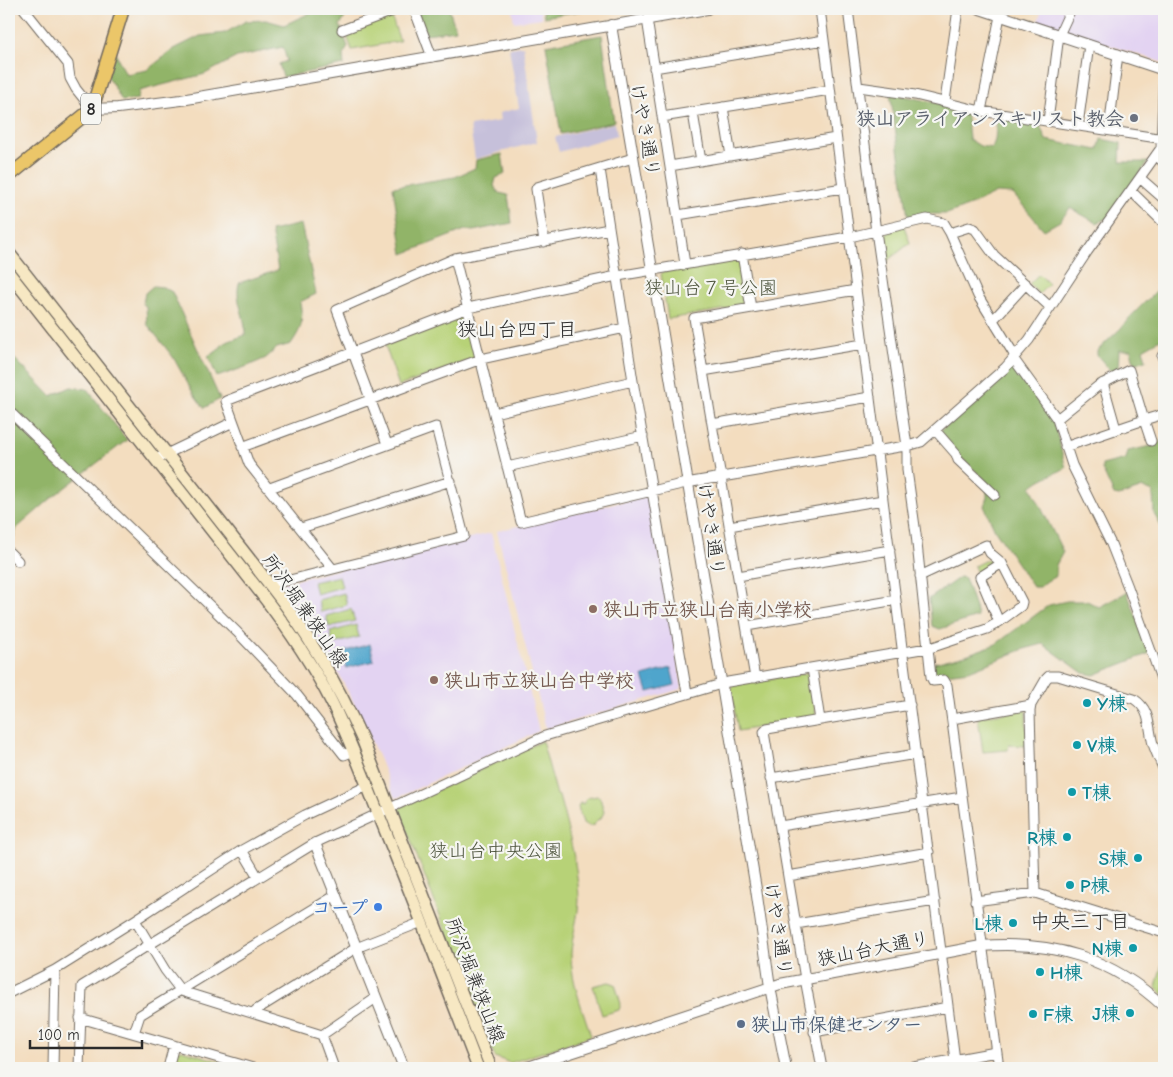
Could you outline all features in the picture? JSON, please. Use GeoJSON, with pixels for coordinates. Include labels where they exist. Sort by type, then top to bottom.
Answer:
{"type":"FeatureCollection","features":[{"type":"Feature","properties":{"kind":"main road","name":"8"},"geometry":{"type":"LineString","coordinates":[[9,176],[92,109],[122,9]]}},
{"type":"Feature","properties":{"kind":"main road","name":"所沢堀兼狭山線"},"geometry":{"type":"LineString","coordinates":[[9,253],[297,642],[331,702],[354,751],[478,1068]]}},
{"type":"Feature","properties":{"kind":"main road","name":"所沢堀兼狭山線"},"geometry":{"type":"LineString","coordinates":[[11,280],[270,585],[311,641],[364,741],[491,1068]]}},
{"type":"Feature","properties":{"kind":"street"},"geometry":{"type":"LineString","coordinates":[[24,9],[68,64],[70,78],[92,109],[181,100],[707,9]]}},
{"type":"Feature","properties":{"kind":"street"},"geometry":{"type":"LineString","coordinates":[[342,30],[398,9]]}},
{"type":"Feature","properties":{"kind":"street"},"geometry":{"type":"LineString","coordinates":[[414,9],[432,57]]}},
{"type":"Feature","properties":{"kind":"street"},"geometry":{"type":"LineString","coordinates":[[820,9],[956,1064]]}},
{"type":"Feature","properties":{"kind":"street"},"geometry":{"type":"LineString","coordinates":[[848,9],[876,231],[907,446],[907,470],[932,679],[933,681],[945,681],[952,719],[981,946],[999,1068]]}},
{"type":"Feature","properties":{"kind":"street"},"geometry":{"type":"LineString","coordinates":[[945,101],[958,9]]}},
{"type":"Feature","properties":{"kind":"street"},"geometry":{"type":"LineString","coordinates":[[455,258],[521,522],[720,476],[907,446],[921,442],[1005,368],[1029,340],[1161,148],[1163,139],[1164,70],[1003,14],[980,9]]}},
{"type":"Feature","properties":{"kind":"street"},"geometry":{"type":"LineString","coordinates":[[1048,121],[1059,35],[1071,9]]}},
{"type":"Feature","properties":{"kind":"street"},"geometry":{"type":"LineString","coordinates":[[981,111],[1003,14]]}},
{"type":"Feature","properties":{"kind":"street"},"geometry":{"type":"LineString","coordinates":[[647,19],[685,264]]}},
{"type":"Feature","properties":{"kind":"street","name":"けやき通り"},"geometry":{"type":"LineString","coordinates":[[610,25],[754,879],[770,987],[786,1068]]}},
{"type":"Feature","properties":{"kind":"street"},"geometry":{"type":"LineString","coordinates":[[654,68],[824,40]]}},
{"type":"Feature","properties":{"kind":"street"},"geometry":{"type":"LineString","coordinates":[[1078,126],[1089,45]]}},
{"type":"Feature","properties":{"kind":"street"},"geometry":{"type":"LineString","coordinates":[[1109,130],[1118,54]]}},
{"type":"Feature","properties":{"kind":"street"},"geometry":{"type":"LineString","coordinates":[[859,87],[915,95],[981,111],[1163,139]]}},
{"type":"Feature","properties":{"kind":"street"},"geometry":{"type":"LineString","coordinates":[[662,118],[830,90]]}},
{"type":"Feature","properties":{"kind":"street"},"geometry":{"type":"LineString","coordinates":[[723,107],[731,156]]}},
{"type":"Feature","properties":{"kind":"street"},"geometry":{"type":"LineString","coordinates":[[693,112],[701,161]]}},
{"type":"Feature","properties":{"kind":"street"},"geometry":{"type":"LineString","coordinates":[[670,166],[836,138]]}},
{"type":"Feature","properties":{"kind":"street"},"geometry":{"type":"LineString","coordinates":[[1156,155],[1164,163]]}},
{"type":"Feature","properties":{"kind":"street"},"geometry":{"type":"LineString","coordinates":[[544,242],[536,190],[538,187],[633,158]]}},
{"type":"Feature","properties":{"kind":"street"},"geometry":{"type":"LineString","coordinates":[[600,169],[652,491],[688,694]]}},
{"type":"Feature","properties":{"kind":"street"},"geometry":{"type":"LineString","coordinates":[[1140,178],[1164,199]]}},
{"type":"Feature","properties":{"kind":"street"},"geometry":{"type":"LineString","coordinates":[[678,215],[843,188]]}},
{"type":"Feature","properties":{"kind":"street"},"geometry":{"type":"LineString","coordinates":[[1131,191],[1164,223]]}},
{"type":"Feature","properties":{"kind":"street"},"geometry":{"type":"LineString","coordinates":[[332,568],[249,464],[226,402],[468,308],[616,276],[849,237],[927,219],[944,223],[978,296],[1014,357],[1057,419],[1065,447],[1081,486],[1111,544],[1160,658],[1164,688]]}},
{"type":"Feature","properties":{"kind":"street"},"geometry":{"type":"LineString","coordinates":[[950,233],[969,227],[975,229],[994,255],[1050,307]]}},
{"type":"Feature","properties":{"kind":"street"},"geometry":{"type":"LineString","coordinates":[[387,444],[337,310],[455,258],[609,229]]}},
{"type":"Feature","properties":{"kind":"street"},"geometry":{"type":"LineString","coordinates":[[742,254],[751,308]]}},
{"type":"Feature","properties":{"kind":"street"},"geometry":{"type":"LineString","coordinates":[[993,320],[1026,284]]}},
{"type":"Feature","properties":{"kind":"street"},"geometry":{"type":"LineString","coordinates":[[755,678],[694,318],[856,290]]}},
{"type":"Feature","properties":{"kind":"street"},"geometry":{"type":"LineString","coordinates":[[242,447],[481,359],[625,328]]}},
{"type":"Feature","properties":{"kind":"street"},"geometry":{"type":"LineString","coordinates":[[703,371],[863,344]]}},
{"type":"Feature","properties":{"kind":"street"},"geometry":{"type":"LineString","coordinates":[[1164,355],[1162,356],[1164,361]]}},
{"type":"Feature","properties":{"kind":"street"},"geometry":{"type":"LineString","coordinates":[[1057,419],[1103,383],[1129,370],[1151,441]]}},
{"type":"Feature","properties":{"kind":"street"},"geometry":{"type":"LineString","coordinates":[[494,413],[634,381]]}},
{"type":"Feature","properties":{"kind":"street"},"geometry":{"type":"LineString","coordinates":[[1103,383],[1116,429]]}},
{"type":"Feature","properties":{"kind":"street"},"geometry":{"type":"LineString","coordinates":[[712,424],[870,397]]}},
{"type":"Feature","properties":{"kind":"street"},"geometry":{"type":"LineString","coordinates":[[9,411],[238,632],[296,695],[344,755],[354,751]]}},
{"type":"Feature","properties":{"kind":"street"},"geometry":{"type":"LineString","coordinates":[[1065,447],[1164,414]]}},
{"type":"Feature","properties":{"kind":"street"},"geometry":{"type":"LineString","coordinates":[[161,456],[233,422]]}},
{"type":"Feature","properties":{"kind":"street"},"geometry":{"type":"LineString","coordinates":[[270,488],[436,427],[464,536],[270,585]]}},
{"type":"Feature","properties":{"kind":"street"},"geometry":{"type":"LineString","coordinates":[[935,430],[956,454],[958,460],[995,495]]}},
{"type":"Feature","properties":{"kind":"street"},"geometry":{"type":"LineString","coordinates":[[507,467],[644,436]]}},
{"type":"Feature","properties":{"kind":"street"},"geometry":{"type":"LineString","coordinates":[[301,528],[451,481]]}},
{"type":"Feature","properties":{"kind":"street"},"geometry":{"type":"LineString","coordinates":[[729,526],[883,500]]}},
{"type":"Feature","properties":{"kind":"street"},"geometry":{"type":"LineString","coordinates":[[79,1068],[82,986],[315,843],[545,736],[720,684],[928,648],[987,629],[1021,606],[1022,602],[1002,563],[990,554],[986,545],[920,576]]}},
{"type":"Feature","properties":{"kind":"street"},"geometry":{"type":"LineString","coordinates":[[738,576],[890,550]]}},
{"type":"Feature","properties":{"kind":"street"},"geometry":{"type":"LineString","coordinates":[[9,552],[18,561]]}},
{"type":"Feature","properties":{"kind":"street"},"geometry":{"type":"LineString","coordinates":[[999,622],[980,577],[1002,563]]}},
{"type":"Feature","properties":{"kind":"street"},"geometry":{"type":"LineString","coordinates":[[747,626],[896,600]]}},
{"type":"Feature","properties":{"kind":"street"},"geometry":{"type":"LineString","coordinates":[[812,668],[820,720]]}},
{"type":"Feature","properties":{"kind":"street"},"geometry":{"type":"LineString","coordinates":[[1035,893],[1030,711],[1031,705],[1046,679],[1053,676],[1134,699],[1141,704],[1145,710],[1156,753],[1164,770]]}},
{"type":"Feature","properties":{"kind":"street"},"geometry":{"type":"LineString","coordinates":[[822,1068],[814,1032],[764,730],[910,704]]}},
{"type":"Feature","properties":{"kind":"street"},"geometry":{"type":"LineString","coordinates":[[952,719],[1031,705]]}},
{"type":"Feature","properties":{"kind":"street"},"geometry":{"type":"LineString","coordinates":[[771,778],[916,754]]}},
{"type":"Feature","properties":{"kind":"street"},"geometry":{"type":"LineString","coordinates":[[9,993],[55,970],[242,850],[304,815],[367,786]]}},
{"type":"Feature","properties":{"kind":"street"},"geometry":{"type":"LineString","coordinates":[[780,826],[962,797]]}},
{"type":"Feature","properties":{"kind":"street"},"geometry":{"type":"LineString","coordinates":[[315,843],[404,1068]]}},
{"type":"Feature","properties":{"kind":"street"},"geometry":{"type":"LineString","coordinates":[[242,850],[258,877]]}},
{"type":"Feature","properties":{"kind":"street"},"geometry":{"type":"LineString","coordinates":[[788,876],[929,852]]}},
{"type":"Feature","properties":{"kind":"street"},"geometry":{"type":"LineString","coordinates":[[976,901],[1035,893],[1164,933]]}},
{"type":"Feature","properties":{"kind":"street"},"geometry":{"type":"LineString","coordinates":[[134,1033],[140,1015],[336,895]]}},
{"type":"Feature","properties":{"kind":"street"},"geometry":{"type":"LineString","coordinates":[[796,924],[935,901]]}},
{"type":"Feature","properties":{"kind":"street"},"geometry":{"type":"LineString","coordinates":[[135,920],[169,976],[181,991],[322,1035]]}},
{"type":"Feature","properties":{"kind":"street"},"geometry":{"type":"LineString","coordinates":[[254,1013],[356,948],[422,922]]}},
{"type":"Feature","properties":{"kind":"street","name":"狭山台大通り"},"geometry":{"type":"LineString","coordinates":[[526,1068],[770,987],[981,946],[1030,944],[1091,959],[1116,971],[1136,984],[1164,1007]]}},
{"type":"Feature","properties":{"kind":"street"},"geometry":{"type":"LineString","coordinates":[[53,1068],[55,970]]}},
{"type":"Feature","properties":{"kind":"street"},"geometry":{"type":"LineString","coordinates":[[322,1035],[376,998]]}},
{"type":"Feature","properties":{"kind":"street"},"geometry":{"type":"LineString","coordinates":[[814,1032],[948,1006]]}},
{"type":"Feature","properties":{"kind":"street"},"geometry":{"type":"LineString","coordinates":[[80,1018],[253,1068]]}},
{"type":"Feature","properties":{"kind":"street"},"geometry":{"type":"LineString","coordinates":[[322,1035],[334,1068]]}},
{"type":"Feature","properties":{"kind":"street"},"geometry":{"type":"LineString","coordinates":[[168,1068],[174,1046]]}},
{"type":"Feature","properties":{"kind":"street"},"geometry":{"type":"LineString","coordinates":[[909,1068],[956,1064],[996,1052]]}},
{"type":"Feature","properties":{"kind":"shaded area"},"geometry":{"type":"Polygon","coordinates":[[[512,9],[540,9],[542,18],[514,22],[512,9]]]}},
{"type":"Feature","properties":{"kind":"shaded area"},"geometry":{"type":"Polygon","coordinates":[[[1042,9],[1164,9],[1164,63],[1038,22],[1042,9]]]}},
{"type":"Feature","properties":{"kind":"shaded area"},"geometry":{"type":"Polygon","coordinates":[[[523,46],[537,142],[475,159],[470,126],[500,121],[499,113],[519,108],[509,48],[523,46]]]}},
{"type":"Feature","properties":{"kind":"shaded area"},"geometry":{"type":"Polygon","coordinates":[[[615,123],[617,135],[559,152],[555,137],[615,123]]]}},
{"type":"Feature","properties":{"kind":"shaded area","name":"狭山市立狭山台南小学校"},"geometry":{"type":"Polygon","coordinates":[[[648,496],[651,497],[681,689],[546,729],[497,531],[648,496]]]}},
{"type":"Feature","properties":{"kind":"shaded area","name":"狭山市立狭山台中学校"},"geometry":{"type":"Polygon","coordinates":[[[491,533],[539,731],[397,798],[394,796],[380,760],[350,695],[321,642],[282,586],[283,583],[491,533]]]}},
{"type":"Feature","properties":{"kind":"green space"},"geometry":{"type":"Polygon","coordinates":[[[313,9],[346,9],[346,16],[340,25],[348,47],[343,55],[344,65],[283,77],[279,64],[287,61],[283,47],[237,57],[205,74],[139,91],[138,99],[122,101],[107,75],[114,51],[126,74],[147,70],[174,49],[200,36],[225,33],[246,21],[266,20],[284,25],[312,12],[313,9]]]}},
{"type":"Feature","properties":{"kind":"green space"},"geometry":{"type":"Polygon","coordinates":[[[416,9],[449,9],[456,30],[426,34],[416,9]]]}},
{"type":"Feature","properties":{"kind":"green space"},"geometry":{"type":"Polygon","coordinates":[[[543,9],[591,9],[544,17],[543,9]]]}},
{"type":"Feature","properties":{"kind":"green space"},"geometry":{"type":"Polygon","coordinates":[[[390,13],[400,41],[352,50],[345,30],[390,13]]]}},
{"type":"Feature","properties":{"kind":"green space"},"geometry":{"type":"Polygon","coordinates":[[[602,35],[614,122],[561,134],[546,45],[602,35]]]}},
{"type":"Feature","properties":{"kind":"green space"},"geometry":{"type":"Polygon","coordinates":[[[890,93],[966,109],[969,139],[980,146],[992,148],[995,140],[997,117],[1039,123],[1046,140],[1098,150],[1101,139],[1121,143],[1120,162],[1148,162],[1110,217],[1097,223],[1070,208],[1060,221],[1044,230],[1013,194],[996,193],[947,214],[927,214],[908,217],[890,93]]]}},
{"type":"Feature","properties":{"kind":"green space"},"geometry":{"type":"Polygon","coordinates":[[[502,154],[505,174],[496,178],[494,186],[499,193],[508,195],[512,223],[473,231],[465,230],[403,254],[393,187],[455,177],[475,168],[476,160],[502,154]]]}},
{"type":"Feature","properties":{"kind":"green space"},"geometry":{"type":"Polygon","coordinates":[[[301,224],[316,294],[300,302],[302,320],[298,333],[291,344],[277,348],[266,358],[217,377],[208,356],[217,351],[224,343],[245,335],[238,296],[239,283],[278,270],[271,231],[301,224]]]}},
{"type":"Feature","properties":{"kind":"green space"},"geometry":{"type":"Polygon","coordinates":[[[904,226],[910,243],[886,262],[883,239],[886,233],[904,226]]]}},
{"type":"Feature","properties":{"kind":"green space","name":"狭山台７号公園"},"geometry":{"type":"Polygon","coordinates":[[[737,259],[740,261],[747,302],[745,306],[668,319],[661,274],[664,271],[737,259]]]}},
{"type":"Feature","properties":{"kind":"green space"},"geometry":{"type":"Polygon","coordinates":[[[1039,274],[1049,284],[1039,294],[1029,284],[1039,274]]]}},
{"type":"Feature","properties":{"kind":"green space"},"geometry":{"type":"Polygon","coordinates":[[[1164,283],[1164,337],[1143,349],[1146,360],[1137,363],[1134,363],[1131,350],[1119,350],[1118,370],[1113,374],[1097,355],[1097,351],[1164,283]]]}},
{"type":"Feature","properties":{"kind":"green space"},"geometry":{"type":"Polygon","coordinates":[[[153,286],[163,287],[172,292],[220,399],[204,408],[193,393],[173,357],[147,324],[146,306],[143,304],[145,293],[153,286]]]}},
{"type":"Feature","properties":{"kind":"green space"},"geometry":{"type":"Polygon","coordinates":[[[464,314],[467,316],[476,358],[399,386],[385,345],[464,314]]]}},
{"type":"Feature","properties":{"kind":"green space"},"geometry":{"type":"Polygon","coordinates":[[[15,359],[51,396],[71,387],[87,389],[127,440],[54,496],[17,528],[13,540],[9,536],[9,361],[15,359]]]}},
{"type":"Feature","properties":{"kind":"green space"},"geometry":{"type":"Polygon","coordinates":[[[1015,365],[1054,423],[1066,468],[1031,487],[1063,552],[1056,565],[1056,576],[1040,587],[1033,587],[995,530],[984,506],[987,497],[987,482],[961,458],[940,431],[1015,365]]]}},
{"type":"Feature","properties":{"kind":"green space"},"geometry":{"type":"Polygon","coordinates":[[[1164,438],[1164,531],[1154,514],[1153,492],[1143,488],[1119,496],[1114,495],[1102,465],[1126,459],[1128,451],[1156,445],[1164,438]]]}},
{"type":"Feature","properties":{"kind":"green space"},"geometry":{"type":"Polygon","coordinates":[[[992,559],[997,564],[978,576],[974,566],[992,559]]]}},
{"type":"Feature","properties":{"kind":"green space"},"geometry":{"type":"Polygon","coordinates":[[[339,576],[342,587],[316,594],[313,582],[339,576]]]}},
{"type":"Feature","properties":{"kind":"green space"},"geometry":{"type":"Polygon","coordinates":[[[960,577],[965,578],[977,617],[940,629],[932,626],[929,599],[960,577]]]}},
{"type":"Feature","properties":{"kind":"green space"},"geometry":{"type":"Polygon","coordinates":[[[1127,592],[1150,653],[1094,675],[1083,673],[1043,644],[1024,649],[969,671],[937,675],[934,673],[934,663],[966,655],[996,644],[1049,605],[1067,601],[1087,601],[1099,607],[1127,592]]]}},
{"type":"Feature","properties":{"kind":"green space"},"geometry":{"type":"Polygon","coordinates":[[[344,593],[347,605],[321,612],[318,600],[344,593]]]}},
{"type":"Feature","properties":{"kind":"green space"},"geometry":{"type":"Polygon","coordinates":[[[351,609],[355,621],[329,627],[326,616],[351,609]]]}},
{"type":"Feature","properties":{"kind":"green space"},"geometry":{"type":"Polygon","coordinates":[[[356,625],[359,637],[333,644],[330,632],[356,625]]]}},
{"type":"Feature","properties":{"kind":"green space"},"geometry":{"type":"Polygon","coordinates":[[[810,674],[816,715],[814,718],[738,731],[731,689],[734,684],[810,674]]]}},
{"type":"Feature","properties":{"kind":"green space"},"geometry":{"type":"Polygon","coordinates":[[[1026,711],[1027,746],[1009,745],[1008,750],[983,752],[978,717],[1026,711]]]}},
{"type":"Feature","properties":{"kind":"green space","name":"狭山台中央公園"},"geometry":{"type":"Polygon","coordinates":[[[542,741],[572,846],[579,897],[571,954],[573,975],[591,1036],[510,1063],[495,1057],[399,810],[401,807],[542,741]]]}},
{"type":"Feature","properties":{"kind":"green space"},"geometry":{"type":"Polygon","coordinates":[[[597,796],[600,798],[604,812],[600,820],[598,819],[594,825],[588,826],[583,823],[578,807],[587,798],[597,796]]]}},
{"type":"Feature","properties":{"kind":"green space"},"geometry":{"type":"Polygon","coordinates":[[[1162,964],[1164,965],[1164,995],[1156,987],[1162,964]]]}},
{"type":"Feature","properties":{"kind":"green space"},"geometry":{"type":"Polygon","coordinates":[[[609,982],[615,984],[621,1004],[619,1010],[602,1015],[593,986],[609,982]]]}},
{"type":"Feature","properties":{"kind":"green space"},"geometry":{"type":"Polygon","coordinates":[[[182,1050],[241,1068],[171,1068],[175,1052],[182,1050]]]}},
{"type":"Feature","properties":{"kind":"water"},"geometry":{"type":"Polygon","coordinates":[[[370,644],[374,661],[346,668],[342,652],[370,644]]]}},
{"type":"Feature","properties":{"kind":"water"},"geometry":{"type":"Polygon","coordinates":[[[671,668],[675,685],[648,692],[643,676],[671,668]]]}},
{"type":"Feature","properties":{"kind":"place","name":"狭山アライアンスキリスト教会"},"geometry":{"type":"Point","coordinates":[1134,118]}},
{"type":"Feature","properties":{"kind":"place","name":"狭山市立狭山台南小学校"},"geometry":{"type":"Point","coordinates":[593,609]}},
{"type":"Feature","properties":{"kind":"place","name":"狭山市立狭山台中学校"},"geometry":{"type":"Point","coordinates":[434,680]}},
{"type":"Feature","properties":{"kind":"place","name":"Y棟"},"geometry":{"type":"Point","coordinates":[1087,703]}},
{"type":"Feature","properties":{"kind":"place","name":"V棟"},"geometry":{"type":"Point","coordinates":[1077,745]}},
{"type":"Feature","properties":{"kind":"place","name":"T棟"},"geometry":{"type":"Point","coordinates":[1072,792]}},
{"type":"Feature","properties":{"kind":"place","name":"R棟"},"geometry":{"type":"Point","coordinates":[1067,837]}},
{"type":"Feature","properties":{"kind":"place","name":"S棟"},"geometry":{"type":"Point","coordinates":[1138,858]}},
{"type":"Feature","properties":{"kind":"place","name":"P棟"},"geometry":{"type":"Point","coordinates":[1070,885]}},
{"type":"Feature","properties":{"kind":"place","name":"コープ"},"geometry":{"type":"Point","coordinates":[378,907]}},
{"type":"Feature","properties":{"kind":"place","name":"L棟"},"geometry":{"type":"Point","coordinates":[1013,923]}},
{"type":"Feature","properties":{"kind":"place","name":"N棟"},"geometry":{"type":"Point","coordinates":[1133,948]}},
{"type":"Feature","properties":{"kind":"place","name":"H棟"},"geometry":{"type":"Point","coordinates":[1040,972]}},
{"type":"Feature","properties":{"kind":"place","name":"J棟"},"geometry":{"type":"Point","coordinates":[1130,1013]}},
{"type":"Feature","properties":{"kind":"place","name":"F棟"},"geometry":{"type":"Point","coordinates":[1033,1014]}},
{"type":"Feature","properties":{"kind":"place","name":"狭山市保健センター"},"geometry":{"type":"Point","coordinates":[741,1024]}},
{"type":"Feature","properties":{"kind":"district","name":"狭山台四丁目"},"geometry":{"type":"Point","coordinates":[517,329]}},
{"type":"Feature","properties":{"kind":"district","name":"中央三丁目"},"geometry":{"type":"Point","coordinates":[1080,921]}}]}
